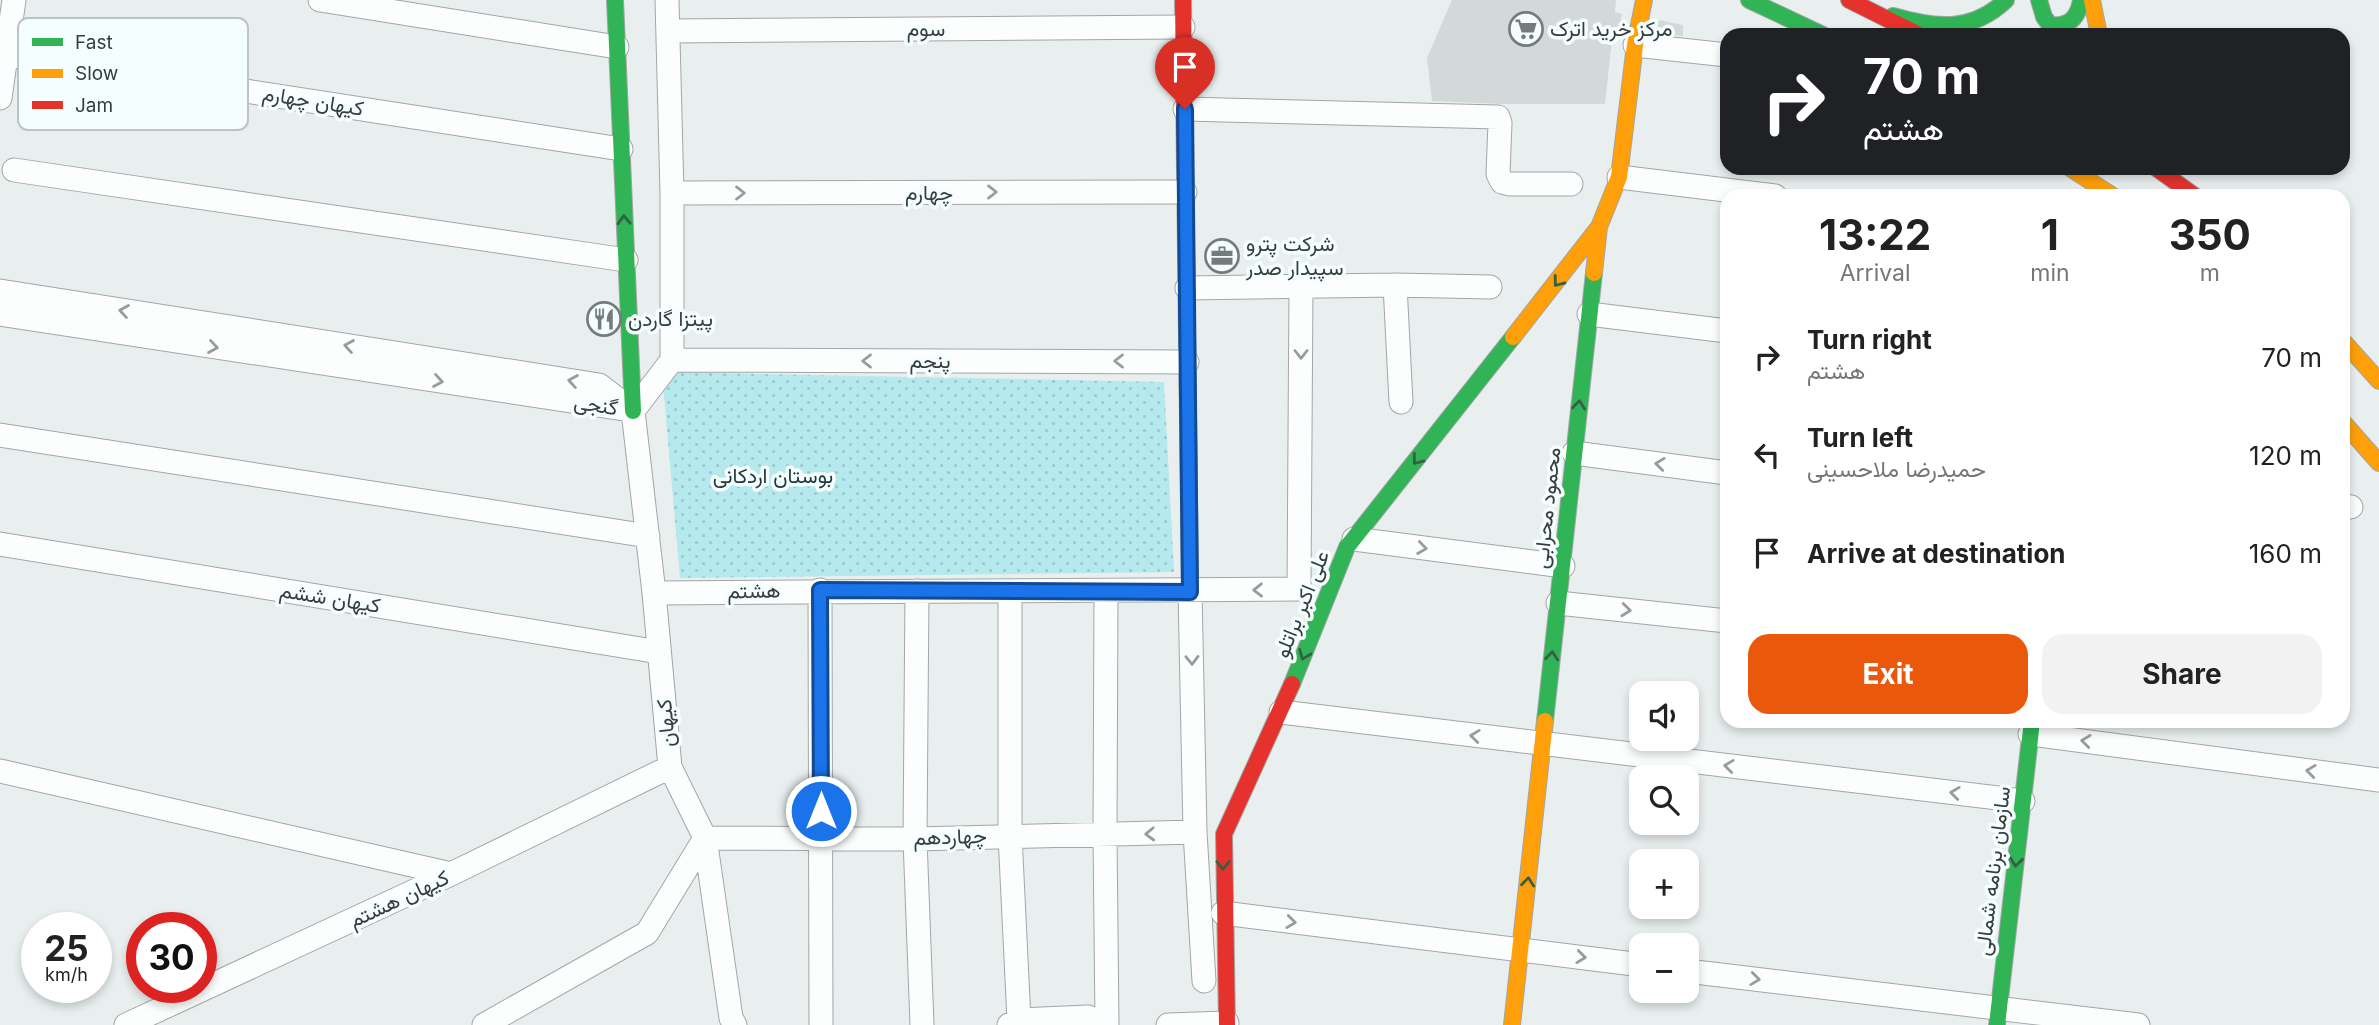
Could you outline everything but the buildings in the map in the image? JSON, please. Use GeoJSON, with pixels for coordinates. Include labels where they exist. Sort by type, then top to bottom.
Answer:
{"type":"FeatureCollection","features":[{"type":"Feature","properties":{"kind":"street"},"geometry":{"type":"LineString","coordinates":[[0,98],[14,0]]}},
{"type":"Feature","properties":{"kind":"street"},"geometry":{"type":"LineString","coordinates":[[320,0],[617,47]]}},
{"type":"Feature","properties":{"kind":"street","name":"کیهان"},"geometry":{"type":"LineString","coordinates":[[615,0],[633,411],[670,767],[705,838],[729,1023]]}},
{"type":"Feature","properties":{"kind":"street"},"geometry":{"type":"LineString","coordinates":[[633,411],[672,360],[672,193],[667,0]]}},
{"type":"Feature","properties":{"kind":"street"},"geometry":{"type":"LineString","coordinates":[[1183,0],[1190,592],[1195,832],[1203,981]]}},
{"type":"Feature","properties":{"kind":"street","name":"محمود محرابی"},"geometry":{"type":"LineString","coordinates":[[1512,1025],[1599,227],[1619,177],[1634,45],[1644,0]]}},
{"type":"Feature","properties":{"kind":"street"},"geometry":{"type":"LineString","coordinates":[[1749,0],[1808,28]]}},
{"type":"Feature","properties":{"kind":"street"},"geometry":{"type":"LineString","coordinates":[[1851,0],[1928,26],[1958,24],[2000,7],[2006,0]]}},
{"type":"Feature","properties":{"kind":"street"},"geometry":{"type":"LineString","coordinates":[[1851,0],[1905,28]]}},
{"type":"Feature","properties":{"kind":"street"},"geometry":{"type":"LineString","coordinates":[[2039,0],[2044,17],[2050,24],[2061,26],[2073,22],[2080,10],[2081,0]]}},
{"type":"Feature","properties":{"kind":"street"},"geometry":{"type":"LineString","coordinates":[[2092,0],[2098,28]]}},
{"type":"Feature","properties":{"kind":"street","name":"سوم"},"geometry":{"type":"LineString","coordinates":[[669,31],[1183,27]]}},
{"type":"Feature","properties":{"kind":"street"},"geometry":{"type":"LineString","coordinates":[[1634,45],[1720,54]]}},
{"type":"Feature","properties":{"kind":"street","name":"کیهان چهارم"},"geometry":{"type":"LineString","coordinates":[[6,54],[18,56]]}},
{"type":"Feature","properties":{"kind":"street","name":"کیهان چهارم"},"geometry":{"type":"LineString","coordinates":[[248,91],[621,149]]}},
{"type":"Feature","properties":{"kind":"street"},"geometry":{"type":"LineString","coordinates":[[1185,109],[1498,117],[1498,174],[1502,182],[1571,184]]}},
{"type":"Feature","properties":{"kind":"street"},"geometry":{"type":"LineString","coordinates":[[14,170],[626,260]]}},
{"type":"Feature","properties":{"kind":"street"},"geometry":{"type":"LineString","coordinates":[[2082,175],[2103,189]]}},
{"type":"Feature","properties":{"kind":"street"},"geometry":{"type":"LineString","coordinates":[[2171,175],[2187,189]]}},
{"type":"Feature","properties":{"kind":"street"},"geometry":{"type":"LineString","coordinates":[[1619,177],[1720,189]]}},
{"type":"Feature","properties":{"kind":"street"},"geometry":{"type":"LineString","coordinates":[[2089,179],[2089,189]]}},
{"type":"Feature","properties":{"kind":"street","name":"چهارم"},"geometry":{"type":"LineString","coordinates":[[672,193],[1185,192]]}},
{"type":"Feature","properties":{"kind":"street","name":"علی اکبر براتلو"},"geometry":{"type":"LineString","coordinates":[[1227,1024],[1223,834],[1281,712],[1347,547],[1599,227]]}},
{"type":"Feature","properties":{"kind":"street"},"geometry":{"type":"LineString","coordinates":[[1186,288],[1395,285],[1490,287]]}},
{"type":"Feature","properties":{"kind":"street"},"geometry":{"type":"LineString","coordinates":[[1395,285],[1401,402]]}},
{"type":"Feature","properties":{"kind":"street","name":"هشتم"},"geometry":{"type":"LineString","coordinates":[[654,593],[820,590],[1190,592],[1300,589],[1301,286]]}},
{"type":"Feature","properties":{"kind":"street","name":"گنجی"},"geometry":{"type":"LineString","coordinates":[[0,291],[599,385],[633,411]]}},
{"type":"Feature","properties":{"kind":"street","name":"گنجی"},"geometry":{"type":"LineString","coordinates":[[0,314],[633,411]]}},
{"type":"Feature","properties":{"kind":"street"},"geometry":{"type":"LineString","coordinates":[[1589,314],[1720,330]]}},
{"type":"Feature","properties":{"kind":"street"},"geometry":{"type":"LineString","coordinates":[[2350,349],[2379,381]]}},
{"type":"Feature","properties":{"kind":"street","name":"پنجم"},"geometry":{"type":"LineString","coordinates":[[672,360],[1187,362]]}},
{"type":"Feature","properties":{"kind":"street"},"geometry":{"type":"LineString","coordinates":[[2350,430],[2378,462]]}},
{"type":"Feature","properties":{"kind":"street"},"geometry":{"type":"LineString","coordinates":[[0,435],[648,536]]}},
{"type":"Feature","properties":{"kind":"street"},"geometry":{"type":"LineString","coordinates":[[1574,453],[1720,471]]}},
{"type":"Feature","properties":{"kind":"street"},"geometry":{"type":"LineString","coordinates":[[1354,538],[1563,566]]}},
{"type":"Feature","properties":{"kind":"street","name":"کیهان ششم"},"geometry":{"type":"LineString","coordinates":[[0,544],[659,652]]}},
{"type":"Feature","properties":{"kind":"street"},"geometry":{"type":"LineString","coordinates":[[820,590],[821,1025]]}},
{"type":"Feature","properties":{"kind":"street"},"geometry":{"type":"LineString","coordinates":[[917,591],[915,839],[922,1025]]}},
{"type":"Feature","properties":{"kind":"street"},"geometry":{"type":"LineString","coordinates":[[1010,592],[1010,835],[1014,1022],[1088,1017],[1105,1025],[1107,591]]}},
{"type":"Feature","properties":{"kind":"street"},"geometry":{"type":"LineString","coordinates":[[1558,603],[1720,620]]}},
{"type":"Feature","properties":{"kind":"street"},"geometry":{"type":"LineString","coordinates":[[1281,712],[2023,801]]}},
{"type":"Feature","properties":{"kind":"street"},"geometry":{"type":"LineString","coordinates":[[2031,728],[2379,780]]}},
{"type":"Feature","properties":{"kind":"street","name":"سازمان برنامه شمالی"},"geometry":{"type":"LineString","coordinates":[[1998,1017],[2031,728]]}},
{"type":"Feature","properties":{"kind":"street","name":"کیهان هشتم"},"geometry":{"type":"LineString","coordinates":[[126,1025],[452,874],[670,767]]}},
{"type":"Feature","properties":{"kind":"street"},"geometry":{"type":"LineString","coordinates":[[0,771],[452,874]]}},
{"type":"Feature","properties":{"kind":"street","name":"چهاردهم"},"geometry":{"type":"LineString","coordinates":[[705,838],[915,839],[1195,832]]}},
{"type":"Feature","properties":{"kind":"street"},"geometry":{"type":"LineString","coordinates":[[484,1025],[647,933],[705,838]]}},
{"type":"Feature","properties":{"kind":"street"},"geometry":{"type":"LineString","coordinates":[[1223,913],[1629,963]]}},
{"type":"Feature","properties":{"kind":"street"},"geometry":{"type":"LineString","coordinates":[[1699,973],[1998,1017],[2138,1025]]}},
{"type":"Feature","properties":{"kind":"street"},"geometry":{"type":"LineString","coordinates":[[1168,1025],[1227,1024]]}},
{"type":"Feature","properties":{"kind":"green space","name":"بوستان اردکانی"},"geometry":{"type":"Polygon","coordinates":[[[662,372],[1164,382],[1174,572],[680,578],[662,372]]]}},
{"type":"Feature","properties":{"kind":"traffic: fast"},"geometry":{"type":"LineString","coordinates":[[615,0],[633,411]]}},
{"type":"Feature","properties":{"kind":"traffic: fast"},"geometry":{"type":"LineString","coordinates":[[1749,0],[1808,28]]}},
{"type":"Feature","properties":{"kind":"traffic: fast"},"geometry":{"type":"LineString","coordinates":[[1893,16],[1923,23],[1952,25],[1980,18],[2006,0]]}},
{"type":"Feature","properties":{"kind":"traffic: fast"},"geometry":{"type":"LineString","coordinates":[[2039,0],[2044,17],[2050,25],[2071,20],[2078,12],[2081,0]]}},
{"type":"Feature","properties":{"kind":"traffic: fast"},"geometry":{"type":"LineString","coordinates":[[1545,721],[1594,273]]}},
{"type":"Feature","properties":{"kind":"traffic: fast"},"geometry":{"type":"LineString","coordinates":[[1292,684],[1347,547],[1513,337]]}},
{"type":"Feature","properties":{"kind":"traffic: fast"},"geometry":{"type":"LineString","coordinates":[[1188,417],[1190,591]]}},
{"type":"Feature","properties":{"kind":"traffic: fast"},"geometry":{"type":"LineString","coordinates":[[1997,1025],[2031,728]]}},
{"type":"Feature","properties":{"kind":"traffic: slow"},"geometry":{"type":"LineString","coordinates":[[1594,273],[1599,227],[1619,177],[1635,45],[1644,0]]}},
{"type":"Feature","properties":{"kind":"traffic: slow"},"geometry":{"type":"LineString","coordinates":[[2092,0],[2098,28]]}},
{"type":"Feature","properties":{"kind":"traffic: slow"},"geometry":{"type":"LineString","coordinates":[[2081,175],[2102,189]]}},
{"type":"Feature","properties":{"kind":"traffic: slow"},"geometry":{"type":"LineString","coordinates":[[1513,337],[1598,228]]}},
{"type":"Feature","properties":{"kind":"traffic: slow"},"geometry":{"type":"LineString","coordinates":[[2350,349],[2379,381]]}},
{"type":"Feature","properties":{"kind":"traffic: slow"},"geometry":{"type":"LineString","coordinates":[[2350,430],[2379,463]]}},
{"type":"Feature","properties":{"kind":"traffic: slow"},"geometry":{"type":"LineString","coordinates":[[1512,1025],[1545,721]]}},
{"type":"Feature","properties":{"kind":"traffic: jam"},"geometry":{"type":"LineString","coordinates":[[1183,0],[1188,417]]}},
{"type":"Feature","properties":{"kind":"traffic: jam"},"geometry":{"type":"LineString","coordinates":[[1849,0],[1905,28]]}},
{"type":"Feature","properties":{"kind":"traffic: jam"},"geometry":{"type":"LineString","coordinates":[[2166,175],[2185,189]]}},
{"type":"Feature","properties":{"kind":"traffic: jam"},"geometry":{"type":"LineString","coordinates":[[1227,1025],[1224,834],[1292,684]]}},
{"type":"Feature","properties":{"kind":"place","name":"مرکز خرید اترک"},"geometry":{"type":"Point","coordinates":[1526,29]}},
{"type":"Feature","properties":{"kind":"place","name":"شرکت پترو سپیدار صدر"},"geometry":{"type":"Point","coordinates":[1222,256]}},
{"type":"Feature","properties":{"kind":"place","name":"پیتزا گاردن"},"geometry":{"type":"Point","coordinates":[604,319]}},
{"type":"Feature","properties":{"kind":"route"},"geometry":{"type":"LineString","coordinates":[[821,811],[820,590],[1190,592],[1185,109]]}}]}
